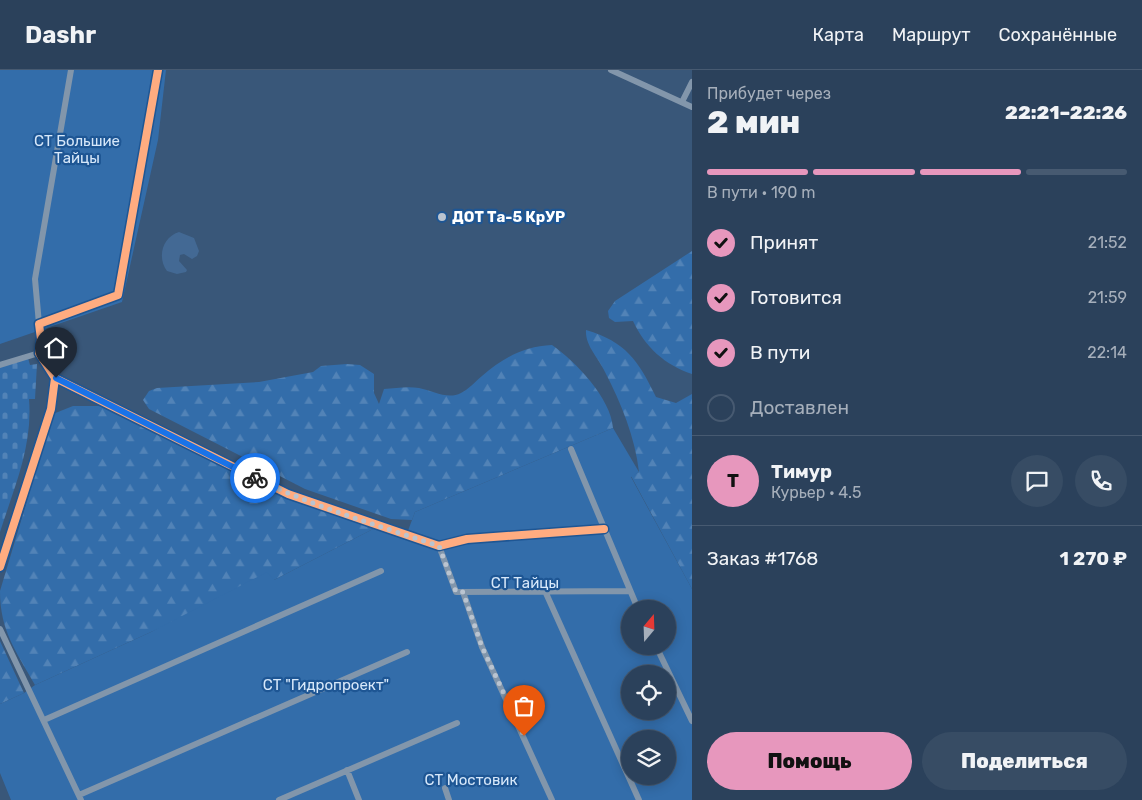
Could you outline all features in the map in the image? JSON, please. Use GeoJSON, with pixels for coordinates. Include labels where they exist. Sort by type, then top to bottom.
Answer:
{"type":"FeatureCollection","features":[{"type":"Feature","properties":{"kind":"street"},"geometry":{"type":"LineString","coordinates":[[71,70],[35,279],[41,339],[39,353],[56,378],[288,494],[439,546],[467,539],[604,529]]}},
{"type":"Feature","properties":{"kind":"street"},"geometry":{"type":"LineString","coordinates":[[39,324],[118,295],[158,70]]}},
{"type":"Feature","properties":{"kind":"street"},"geometry":{"type":"LineString","coordinates":[[613,70],[692,107]]}},
{"type":"Feature","properties":{"kind":"street"},"geometry":{"type":"LineString","coordinates":[[682,102],[692,82]]}},
{"type":"Feature","properties":{"kind":"street"},"geometry":{"type":"LineString","coordinates":[[0,365],[39,353]]}},
{"type":"Feature","properties":{"kind":"street"},"geometry":{"type":"LineString","coordinates":[[0,567],[51,409],[56,378]]}},
{"type":"Feature","properties":{"kind":"street"},"geometry":{"type":"LineString","coordinates":[[570,449],[634,600]]}},
{"type":"Feature","properties":{"kind":"street"},"geometry":{"type":"LineString","coordinates":[[439,546],[456,592],[630,591]]}},
{"type":"Feature","properties":{"kind":"street"},"geometry":{"type":"LineString","coordinates":[[44,720],[382,571]]}},
{"type":"Feature","properties":{"kind":"street"},"geometry":{"type":"LineString","coordinates":[[463,592],[482,647],[552,800]]}},
{"type":"Feature","properties":{"kind":"street"},"geometry":{"type":"LineString","coordinates":[[545,592],[639,800]]}},
{"type":"Feature","properties":{"kind":"street"},"geometry":{"type":"LineString","coordinates":[[0,629],[80,798],[407,652]]}},
{"type":"Feature","properties":{"kind":"street"},"geometry":{"type":"LineString","coordinates":[[660,655],[692,721]]}},
{"type":"Feature","properties":{"kind":"street"},"geometry":{"type":"LineString","coordinates":[[279,800],[457,723]]}},
{"type":"Feature","properties":{"kind":"street"},"geometry":{"type":"LineString","coordinates":[[347,770],[359,800]]}},
{"type":"Feature","properties":{"kind":"street"},"geometry":{"type":"LineString","coordinates":[[445,788],[449,800]]}},
{"type":"Feature","properties":{"kind":"green space","name":"СТ Большие Тайцы"},"geometry":{"type":"Polygon","coordinates":[[[0,70],[166,70],[158,140],[122,302],[0,344],[0,70]]]}},
{"type":"Feature","properties":{"kind":"green space"},"geometry":{"type":"Polygon","coordinates":[[[692,251],[692,374],[673,366],[657,354],[643,339],[633,321],[615,322],[609,318],[608,311],[615,301],[692,251]]]}},
{"type":"Feature","properties":{"kind":"green space"},"geometry":{"type":"Polygon","coordinates":[[[586,330],[611,340],[629,354],[643,373],[656,397],[676,403],[692,394],[692,589],[631,476],[639,472],[631,433],[611,384],[590,347],[586,330]]]}},
{"type":"Feature","properties":{"kind":"green space"},"geometry":{"type":"Polygon","coordinates":[[[552,345],[581,370],[599,393],[611,416],[613,428],[415,512],[412,520],[391,519],[305,489],[149,409],[143,400],[149,391],[157,388],[259,382],[313,372],[321,366],[347,364],[360,365],[374,374],[374,393],[379,404],[384,389],[402,387],[415,387],[451,396],[466,390],[490,370],[514,354],[532,348],[552,345]]]}},
{"type":"Feature","properties":{"kind":"green space"},"geometry":{"type":"Polygon","coordinates":[[[28,358],[30,365],[37,364],[35,399],[29,399],[28,433],[25,450],[0,532],[0,367],[28,358]]]}},
{"type":"Feature","properties":{"kind":"green space"},"geometry":{"type":"Polygon","coordinates":[[[73,406],[102,406],[288,497],[375,528],[274,580],[151,632],[35,685],[10,640],[3,618],[0,591],[53,414],[73,406]]]}},
{"type":"Feature","properties":{"kind":"green space"},"geometry":{"type":"Polygon","coordinates":[[[613,428],[639,472],[631,477],[692,589],[692,800],[11,800],[0,773],[0,704],[24,693],[35,685],[151,632],[267,572],[274,580],[375,528],[406,536],[415,512],[613,428]]]}},
{"type":"Feature","properties":{"kind":"green space"},"geometry":{"type":"Polygon","coordinates":[[[0,641],[24,693],[0,704],[0,641]]]}},
{"type":"Feature","properties":{"kind":"shaded area"},"geometry":{"type":"Polygon","coordinates":[[[179,232],[194,238],[199,251],[197,256],[192,259],[184,254],[180,255],[179,261],[187,270],[177,274],[167,271],[162,260],[162,254],[165,243],[179,232]]]}},
{"type":"Feature","properties":{"kind":"cycle path"},"geometry":{"type":"LineString","coordinates":[[0,567],[51,409],[55,378],[39,353],[41,339],[39,324],[118,295],[158,70]]}},
{"type":"Feature","properties":{"kind":"cycle path"},"geometry":{"type":"LineString","coordinates":[[55,378],[288,494],[439,546],[467,539],[604,529]]}},
{"type":"Feature","properties":{"kind":"way so far"},"geometry":{"type":"LineString","coordinates":[[255,478],[288,494],[439,546],[456,592],[463,592],[468,610],[478,630],[482,647],[524,736]]}},
{"type":"Feature","properties":{"kind":"place","name":"ДОТ Та-5 КрУР"},"geometry":{"type":"Point","coordinates":[442,217]}},
{"type":"Feature","properties":{"kind":"route"},"geometry":{"type":"LineString","coordinates":[[56,378],[255,478]]}},
{"type":"Feature","properties":{"kind":"park label","name":"СТ Тайцы"},"geometry":{"type":"Point","coordinates":[525,583]}},
{"type":"Feature","properties":{"kind":"park label","name":"СТ \"Гидропроект\""},"geometry":{"type":"Point","coordinates":[326,685]}},
{"type":"Feature","properties":{"kind":"park label","name":"СТ Мостовик"},"geometry":{"type":"Point","coordinates":[471,780]}}]}
